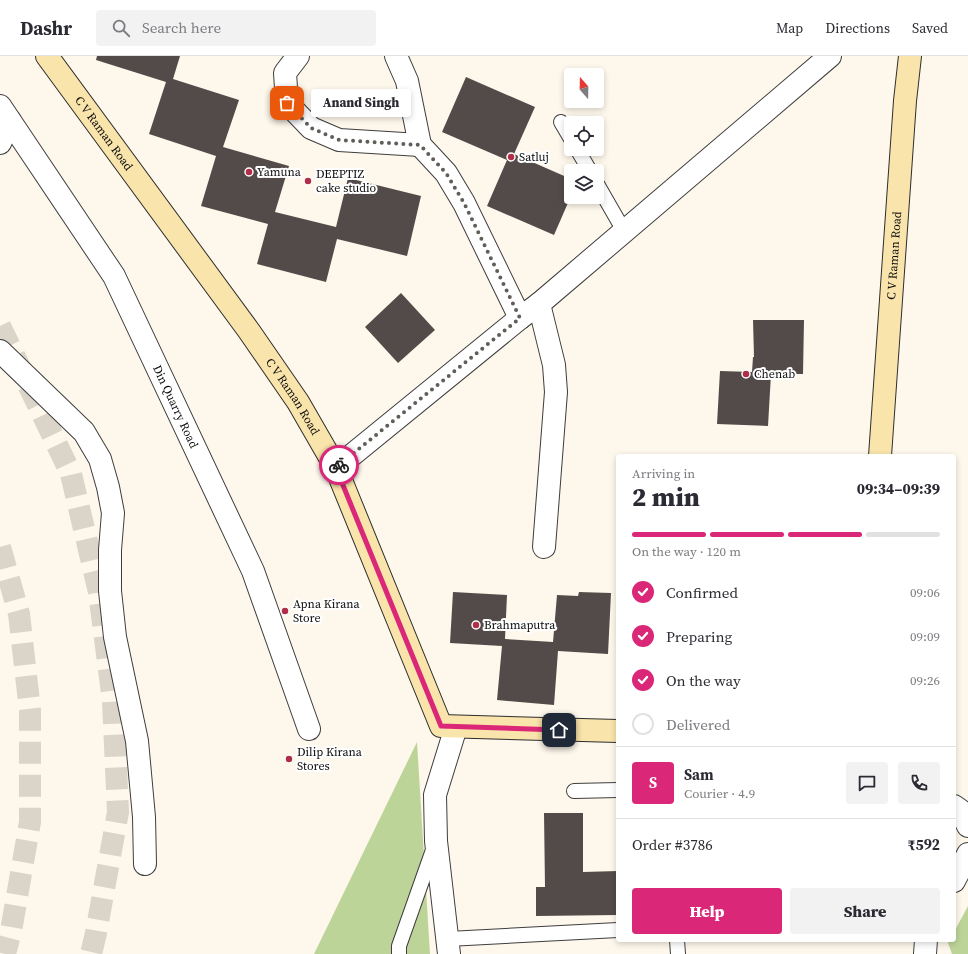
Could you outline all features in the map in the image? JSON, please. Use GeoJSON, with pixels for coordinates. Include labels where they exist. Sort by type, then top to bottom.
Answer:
{"type":"FeatureCollection","features":[{"type":"Feature","properties":{"kind":"street","name":"C V Raman Road"},"geometry":{"type":"LineString","coordinates":[[47,56],[249,331],[298,402],[336,468],[441,726],[616,731]]}},
{"type":"Feature","properties":{"kind":"street"},"geometry":{"type":"LineString","coordinates":[[298,56],[285,73],[287,103],[311,128],[339,140],[420,145]]}},
{"type":"Feature","properties":{"kind":"street"},"geometry":{"type":"LineString","coordinates":[[396,56],[407,81],[420,145],[446,173],[464,203],[520,318]]}},
{"type":"Feature","properties":{"kind":"street"},"geometry":{"type":"LineString","coordinates":[[336,468],[539,304],[830,56]]}},
{"type":"Feature","properties":{"kind":"street","name":"C V Raman Road"},"geometry":{"type":"LineString","coordinates":[[880,454],[905,101],[910,56]]}},
{"type":"Feature","properties":{"kind":"street"},"geometry":{"type":"LineString","coordinates":[[0,143],[5,114]]}},
{"type":"Feature","properties":{"kind":"street","name":"Din Quarry Road"},"geometry":{"type":"LineString","coordinates":[[5,114],[114,276],[253,571],[309,728]]}},
{"type":"Feature","properties":{"kind":"street"},"geometry":{"type":"LineString","coordinates":[[539,304],[554,365],[556,392],[544,547]]}},
{"type":"Feature","properties":{"kind":"street"},"geometry":{"type":"LineString","coordinates":[[0,351],[84,432],[100,459],[108,487],[113,513],[110,550],[110,591],[115,637],[137,741],[144,817],[145,864]]}},
{"type":"Feature","properties":{"kind":"street"},"geometry":{"type":"LineString","coordinates":[[449,947],[436,841],[435,795],[456,726]]}},
{"type":"Feature","properties":{"kind":"street"},"geometry":{"type":"LineString","coordinates":[[956,807],[961,811],[968,826]]}},
{"type":"Feature","properties":{"kind":"street"},"geometry":{"type":"LineString","coordinates":[[956,877],[968,854]]}},
{"type":"Feature","properties":{"kind":"street"},"geometry":{"type":"LineString","coordinates":[[925,954],[926,942]]}},
{"type":"Feature","properties":{"kind":"lane"},"geometry":{"type":"LineString","coordinates":[[562,122],[564,126]]}},
{"type":"Feature","properties":{"kind":"lane"},"geometry":{"type":"LineString","coordinates":[[604,196],[624,231]]}},
{"type":"Feature","properties":{"kind":"lane"},"geometry":{"type":"LineString","coordinates":[[574,791],[616,790]]}},
{"type":"Feature","properties":{"kind":"lane"},"geometry":{"type":"LineString","coordinates":[[399,954],[399,946],[436,841]]}},
{"type":"Feature","properties":{"kind":"lane"},"geometry":{"type":"LineString","coordinates":[[449,947],[616,930]]}},
{"type":"Feature","properties":{"kind":"lane"},"geometry":{"type":"LineString","coordinates":[[677,942],[678,954]]}},
{"type":"Feature","properties":{"kind":"green space"},"geometry":{"type":"Polygon","coordinates":[[[417,742],[430,954],[314,954],[417,742]]]}},
{"type":"Feature","properties":{"kind":"green space"},"geometry":{"type":"Polygon","coordinates":[[[968,906],[968,954],[952,954],[948,943],[956,942],[956,928],[968,906]]]}},
{"type":"Feature","properties":{"kind":"building","name":"Yamuna"},"geometry":{"type":"Polygon","coordinates":[[[97,56],[180,56],[173,79],[239,100],[223,147],[289,166],[275,212],[336,227],[348,178],[421,196],[407,256],[337,239],[326,282],[257,264],[268,224],[201,206],[216,156],[149,134],[166,82],[96,60],[97,56]]]}},
{"type":"Feature","properties":{"kind":"building","name":"Satluj"},"geometry":{"type":"Polygon","coordinates":[[[466,77],[535,107],[514,154],[564,176],[564,204],[568,204],[554,235],[487,206],[507,160],[442,132],[466,77]]]}},
{"type":"Feature","properties":{"kind":"building"},"geometry":{"type":"Polygon","coordinates":[[[401,293],[435,330],[398,363],[365,327],[401,293]]]}},
{"type":"Feature","properties":{"kind":"building","name":"Chenab"},"geometry":{"type":"Polygon","coordinates":[[[753,320],[804,320],[803,374],[771,374],[768,426],[717,424],[720,371],[752,372],[754,357],[753,320]]]}},
{"type":"Feature","properties":{"kind":"building","name":"Brahmaputra"},"geometry":{"type":"Polygon","coordinates":[[[453,592],[507,595],[505,639],[553,642],[557,595],[578,596],[579,592],[611,593],[608,654],[558,651],[554,705],[497,700],[502,646],[450,643],[453,592]]]}},
{"type":"Feature","properties":{"kind":"building"},"geometry":{"type":"Polygon","coordinates":[[[544,813],[583,813],[583,872],[616,871],[616,915],[536,916],[536,887],[545,887],[544,813]]]}},
{"type":"Feature","properties":{"kind":"tunnel"},"geometry":{"type":"LineString","coordinates":[[0,326],[71,474],[99,592],[113,701],[118,812],[91,954]]}},
{"type":"Feature","properties":{"kind":"tunnel"},"geometry":{"type":"LineString","coordinates":[[0,547],[19,614],[30,710],[30,822],[11,931],[5,954]]}},
{"type":"Feature","properties":{"kind":"way so far"},"geometry":{"type":"LineString","coordinates":[[287,103],[311,128],[339,140],[420,145],[446,173],[464,203],[520,318],[339,465]]}},
{"type":"Feature","properties":{"kind":"place","name":"Anand Singh"},"geometry":{"type":"Point","coordinates":[287,103]}},
{"type":"Feature","properties":{"kind":"place","name":"Satluj"},"geometry":{"type":"Point","coordinates":[511,157]}},
{"type":"Feature","properties":{"kind":"place","name":"Yamuna"},"geometry":{"type":"Point","coordinates":[249,172]}},
{"type":"Feature","properties":{"kind":"place","name":"DEEPTIZ cake studio"},"geometry":{"type":"Point","coordinates":[308,181]}},
{"type":"Feature","properties":{"kind":"place","name":"Chenab"},"geometry":{"type":"Point","coordinates":[746,374]}},
{"type":"Feature","properties":{"kind":"place","name":"Apna Kirana Store"},"geometry":{"type":"Point","coordinates":[285,611]}},
{"type":"Feature","properties":{"kind":"place","name":"Brahmaputra"},"geometry":{"type":"Point","coordinates":[476,625]}},
{"type":"Feature","properties":{"kind":"place","name":"Dilip Kirana Stores"},"geometry":{"type":"Point","coordinates":[289,759]}},
{"type":"Feature","properties":{"kind":"route"},"geometry":{"type":"LineString","coordinates":[[339,465],[336,468],[441,726],[559,730]]}}]}
